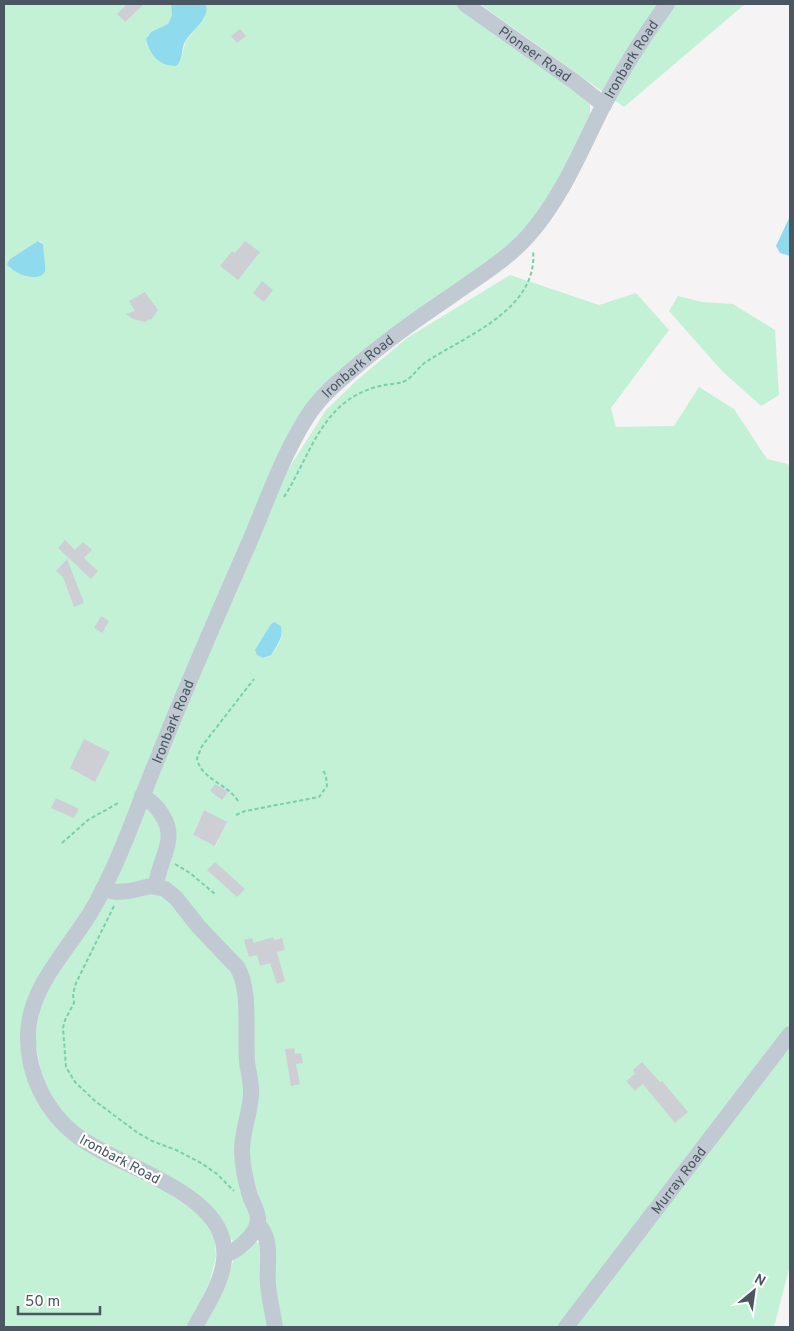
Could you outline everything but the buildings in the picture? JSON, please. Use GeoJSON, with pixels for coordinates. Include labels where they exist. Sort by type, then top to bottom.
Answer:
{"type":"FeatureCollection","features":[{"type":"Feature","properties":{"kind":"street","name":"Pioneer Road"},"geometry":{"type":"LineString","coordinates":[[465,4],[575,82],[604,105]]}},
{"type":"Feature","properties":{"kind":"street","name":"Ironbark Road"},"geometry":{"type":"LineString","coordinates":[[195,1327],[220,1277],[224,1255],[222,1235],[218,1225],[199,1203],[92,1146],[75,1135],[52,1111],[35,1080],[31,1067],[28,1036],[33,1006],[47,977],[84,924],[111,891],[118,857],[142,796],[287,453],[309,414],[322,397],[360,363],[412,323],[495,265],[516,248],[530,233],[548,210],[566,180],[604,105],[641,41],[667,4]]}},
{"type":"Feature","properties":{"kind":"street"},"geometry":{"type":"LineString","coordinates":[[142,796],[155,805],[168,826],[169,836],[158,871],[156,886]]}},
{"type":"Feature","properties":{"kind":"street"},"geometry":{"type":"LineString","coordinates":[[111,891],[156,886],[165,889],[172,894],[242,975],[247,1017],[248,1067],[252,1092],[242,1152],[248,1188],[258,1218],[254,1232],[233,1252],[224,1255]]}},
{"type":"Feature","properties":{"kind":"street","name":"Murray Road"},"geometry":{"type":"LineString","coordinates":[[566,1327],[790,1034]]}},
{"type":"Feature","properties":{"kind":"street"},"geometry":{"type":"LineString","coordinates":[[257,1224],[263,1230],[266,1240],[267,1282],[275,1327]]}},
{"type":"Feature","properties":{"kind":"path"},"geometry":{"type":"LineString","coordinates":[[283,498],[321,430],[333,413],[347,401],[370,389],[406,380],[423,363],[487,325],[514,303],[525,287],[531,270],[534,254],[530,233]]}},
{"type":"Feature","properties":{"kind":"path"},"geometry":{"type":"LineString","coordinates":[[238,801],[230,792],[202,770],[197,758],[202,746],[254,679]]}},
{"type":"Feature","properties":{"kind":"path"},"geometry":{"type":"LineString","coordinates":[[236,815],[246,810],[320,797],[327,786],[323,770]]}},
{"type":"Feature","properties":{"kind":"path"},"geometry":{"type":"LineString","coordinates":[[62,843],[88,820],[120,802]]}},
{"type":"Feature","properties":{"kind":"path"},"geometry":{"type":"LineString","coordinates":[[163,860],[186,870],[215,894]]}},
{"type":"Feature","properties":{"kind":"path"},"geometry":{"type":"LineString","coordinates":[[111,891],[107,922],[76,983],[73,994],[74,1003],[64,1024],[68,1071],[75,1082],[89,1096],[126,1125],[148,1139],[176,1150],[201,1163],[223,1179],[240,1198],[254,1206]]}},
{"type":"Feature","properties":{"kind":"green space"},"geometry":{"type":"Polygon","coordinates":[[[4,4],[171,4],[172,15],[168,24],[147,36],[160,62],[172,66],[180,61],[186,41],[205,17],[206,4],[457,4],[546,67],[590,104],[590,119],[548,198],[528,225],[508,247],[321,389],[96,891],[37,981],[34,1094],[154,1184],[201,1215],[215,1240],[216,1256],[210,1281],[188,1327],[4,1327],[4,4]],[[38,241],[10,259],[7,264],[10,269],[21,274],[45,269],[42,242],[38,241]]]}},
{"type":"Feature","properties":{"kind":"green space"},"geometry":{"type":"Polygon","coordinates":[[[480,4],[745,4],[624,107],[480,4]]]}},
{"type":"Feature","properties":{"kind":"green space"},"geometry":{"type":"Polygon","coordinates":[[[510,275],[599,305],[636,293],[669,330],[611,408],[616,427],[674,426],[699,387],[734,409],[767,459],[788,464],[790,469],[790,1025],[560,1327],[278,1327],[245,1161],[245,978],[161,876],[168,855],[152,790],[284,476],[326,410],[357,380],[407,338],[510,275]],[[272,623],[255,651],[263,658],[275,650],[280,641],[281,626],[272,623]],[[204,810],[193,835],[216,846],[219,839],[204,810]]]}},
{"type":"Feature","properties":{"kind":"green space"},"geometry":{"type":"Polygon","coordinates":[[[678,296],[702,302],[733,304],[775,330],[779,395],[761,406],[722,371],[669,311],[678,296]]]}},
{"type":"Feature","properties":{"kind":"green space"},"geometry":{"type":"Polygon","coordinates":[[[145,807],[164,823],[153,877],[139,886],[112,884],[145,807]]]}},
{"type":"Feature","properties":{"kind":"green space"},"geometry":{"type":"Polygon","coordinates":[[[156,889],[236,968],[249,1089],[242,1128],[253,1224],[234,1242],[228,1236],[223,1224],[83,1133],[56,1105],[42,1078],[35,1039],[41,1001],[108,896],[156,889]]]}},
{"type":"Feature","properties":{"kind":"green space"},"geometry":{"type":"Polygon","coordinates":[[[790,1042],[790,1265],[774,1327],[572,1327],[790,1042]]]}},
{"type":"Feature","properties":{"kind":"green space"},"geometry":{"type":"Polygon","coordinates":[[[256,1241],[261,1245],[272,1327],[202,1327],[230,1271],[234,1258],[256,1241]]]}},
{"type":"Feature","properties":{"kind":"water"},"geometry":{"type":"Polygon","coordinates":[[[171,4],[206,4],[205,15],[184,44],[182,56],[176,66],[164,64],[156,58],[150,50],[146,39],[151,32],[168,24],[172,15],[171,4]]]}},
{"type":"Feature","properties":{"kind":"water"},"geometry":{"type":"Polygon","coordinates":[[[790,216],[790,256],[780,253],[776,246],[790,216]]]}},
{"type":"Feature","properties":{"kind":"water"},"geometry":{"type":"Polygon","coordinates":[[[38,241],[43,244],[45,271],[42,275],[32,277],[19,274],[7,264],[10,259],[38,241]]]}},
{"type":"Feature","properties":{"kind":"water"},"geometry":{"type":"Polygon","coordinates":[[[274,622],[281,626],[281,637],[271,655],[263,658],[257,655],[255,650],[274,622]]]}}]}
